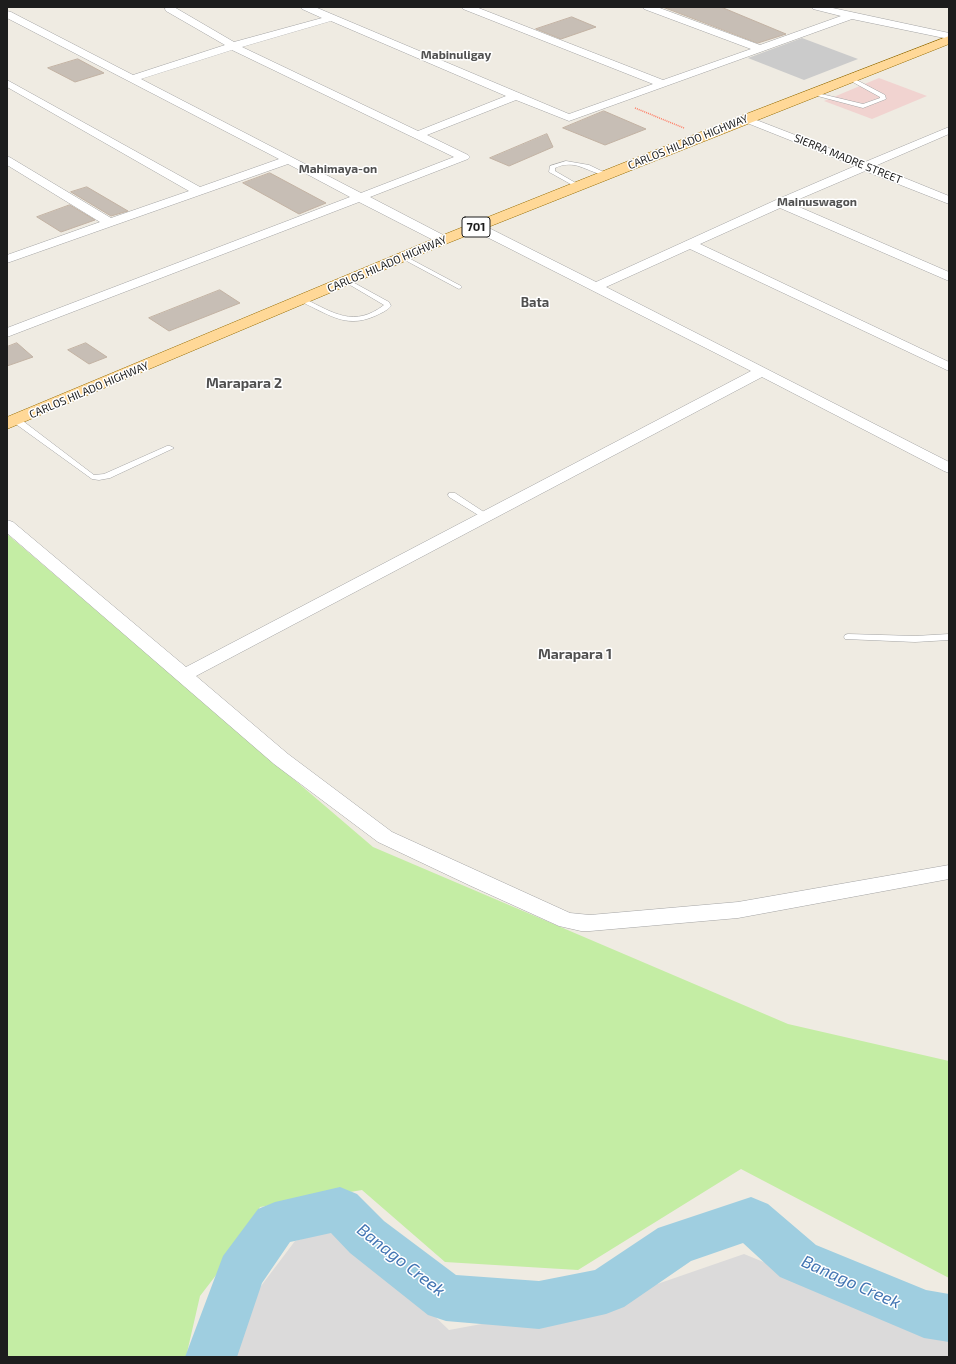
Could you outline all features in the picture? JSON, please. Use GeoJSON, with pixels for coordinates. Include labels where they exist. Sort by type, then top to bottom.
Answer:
{"type":"FeatureCollection","features":[{"type":"Feature","properties":{"kind":"main road","name":"CARLOS HILADO HIGHWAY"},"geometry":{"type":"LineString","coordinates":[[12,422],[443,240],[949,40]]}},
{"type":"Feature","properties":{"kind":"street"},"geometry":{"type":"LineString","coordinates":[[306,7],[569,118],[851,16]]}},
{"type":"Feature","properties":{"kind":"street"},"geometry":{"type":"LineString","coordinates":[[467,7],[662,84]]}},
{"type":"Feature","properties":{"kind":"street"},"geometry":{"type":"LineString","coordinates":[[648,7],[761,49]]}},
{"type":"Feature","properties":{"kind":"street"},"geometry":{"type":"LineString","coordinates":[[817,7],[851,16],[949,36]]}},
{"type":"Feature","properties":{"kind":"street"},"geometry":{"type":"LineString","coordinates":[[7,333],[464,158],[233,46],[170,9]]}},
{"type":"Feature","properties":{"kind":"street"},"geometry":{"type":"LineString","coordinates":[[7,14],[443,240]]}},
{"type":"Feature","properties":{"kind":"street"},"geometry":{"type":"LineString","coordinates":[[131,79],[233,46],[332,18]]}},
{"type":"Feature","properties":{"kind":"street"},"geometry":{"type":"LineString","coordinates":[[7,83],[200,192]]}},
{"type":"Feature","properties":{"kind":"street"},"geometry":{"type":"LineString","coordinates":[[417,135],[515,96]]}},
{"type":"Feature","properties":{"kind":"street","name":"SIERRA MADRE STREET"},"geometry":{"type":"LineString","coordinates":[[746,119],[949,200]]}},
{"type":"Feature","properties":{"kind":"street"},"geometry":{"type":"LineString","coordinates":[[596,287],[780,203],[949,130]]}},
{"type":"Feature","properties":{"kind":"street"},"geometry":{"type":"LineString","coordinates":[[930,138],[942,143]]}},
{"type":"Feature","properties":{"kind":"street"},"geometry":{"type":"LineString","coordinates":[[7,160],[110,223]]}},
{"type":"Feature","properties":{"kind":"street"},"geometry":{"type":"LineString","coordinates":[[7,259],[288,160]]}},
{"type":"Feature","properties":{"kind":"street"},"geometry":{"type":"LineString","coordinates":[[780,203],[949,277]]}},
{"type":"Feature","properties":{"kind":"street"},"geometry":{"type":"LineString","coordinates":[[477,227],[762,371],[949,468]]}},
{"type":"Feature","properties":{"kind":"street"},"geometry":{"type":"LineString","coordinates":[[690,244],[949,367]]}},
{"type":"Feature","properties":{"kind":"street"},"geometry":{"type":"LineString","coordinates":[[184,675],[762,371]]}},
{"type":"Feature","properties":{"kind":"street"},"geometry":{"type":"LineString","coordinates":[[7,525],[281,759],[385,837],[478,882],[566,920],[590,923],[738,910],[949,872]]}},
{"type":"Feature","properties":{"kind":"lane"},"geometry":{"type":"LineString","coordinates":[[814,94],[863,106],[882,99],[882,96],[851,79]]}},
{"type":"Feature","properties":{"kind":"lane"},"geometry":{"type":"LineString","coordinates":[[578,186],[556,175],[552,172],[552,167],[562,162],[569,162],[584,165],[607,175]]}},
{"type":"Feature","properties":{"kind":"lane"},"geometry":{"type":"LineString","coordinates":[[403,257],[459,287]]}},
{"type":"Feature","properties":{"kind":"lane"},"geometry":{"type":"LineString","coordinates":[[303,300],[323,310],[354,320],[384,309],[388,306],[386,303],[347,281]]}},
{"type":"Feature","properties":{"kind":"lane"},"geometry":{"type":"LineString","coordinates":[[12,422],[92,477],[99,478],[107,476],[170,448]]}},
{"type":"Feature","properties":{"kind":"lane"},"geometry":{"type":"LineString","coordinates":[[452,495],[486,516]]}},
{"type":"Feature","properties":{"kind":"lane"},"geometry":{"type":"LineString","coordinates":[[848,636],[915,639],[949,637]]}},
{"type":"Feature","properties":{"kind":"path"},"geometry":{"type":"LineString","coordinates":[[618,100],[703,136]]}},
{"type":"Feature","properties":{"kind":"shaded area"},"geometry":{"type":"Polygon","coordinates":[[[802,38],[858,59],[804,80],[748,58],[802,38]]]}},
{"type":"Feature","properties":{"kind":"shaded area"},"geometry":{"type":"Polygon","coordinates":[[[879,78],[927,96],[872,119],[824,101],[879,78]]]}},
{"type":"Feature","properties":{"kind":"shaded area"},"geometry":{"type":"Polygon","coordinates":[[[340,1226],[449,1330],[611,1300],[744,1254],[903,1319],[949,1324],[949,1357],[221,1357],[261,1286],[295,1241],[340,1226]]]}},
{"type":"Feature","properties":{"kind":"green space"},"geometry":{"type":"Polygon","coordinates":[[[7,534],[373,847],[788,1024],[949,1061],[949,1278],[741,1169],[578,1270],[445,1262],[362,1190],[260,1207],[240,1244],[200,1296],[186,1357],[7,1357],[7,534]]]}},
{"type":"Feature","properties":{"kind":"building"},"geometry":{"type":"Polygon","coordinates":[[[663,7],[721,7],[786,34],[758,43],[663,7]]]}},
{"type":"Feature","properties":{"kind":"building"},"geometry":{"type":"Polygon","coordinates":[[[572,17],[596,27],[561,39],[536,29],[572,17]]]}},
{"type":"Feature","properties":{"kind":"building"},"geometry":{"type":"Polygon","coordinates":[[[78,59],[104,73],[75,82],[48,68],[78,59]]]}},
{"type":"Feature","properties":{"kind":"building"},"geometry":{"type":"Polygon","coordinates":[[[604,111],[646,129],[605,145],[563,128],[604,111]]]}},
{"type":"Feature","properties":{"kind":"building"},"geometry":{"type":"Polygon","coordinates":[[[547,134],[553,147],[509,166],[490,158],[547,134]]]}},
{"type":"Feature","properties":{"kind":"building"},"geometry":{"type":"Polygon","coordinates":[[[270,173],[326,203],[299,214],[243,183],[270,173]]]}},
{"type":"Feature","properties":{"kind":"building"},"geometry":{"type":"Polygon","coordinates":[[[87,187],[128,211],[111,216],[71,192],[87,187]]]}},
{"type":"Feature","properties":{"kind":"building"},"geometry":{"type":"Polygon","coordinates":[[[70,205],[95,220],[61,232],[37,217],[70,205]]]}},
{"type":"Feature","properties":{"kind":"building"},"geometry":{"type":"Polygon","coordinates":[[[220,290],[240,303],[169,331],[149,318],[220,290]]]}},
{"type":"Feature","properties":{"kind":"building"},"geometry":{"type":"Polygon","coordinates":[[[17,343],[33,357],[7,366],[7,347],[17,343]]]}},
{"type":"Feature","properties":{"kind":"building"},"geometry":{"type":"Polygon","coordinates":[[[86,343],[107,357],[89,364],[68,350],[86,343]]]}},
{"type":"Feature","properties":{"kind":"waterway","name":"Banago Creek"},"geometry":{"type":"LineString","coordinates":[[211,1357],[241,1272],[275,1224],[340,1209],[367,1237],[446,1298],[539,1305],[606,1291],[675,1244],[751,1219],[798,1261],[924,1314],[949,1318]]}},
{"type":"Feature","properties":{"kind":"district","name":"Mabinuligay"},"geometry":{"type":"Point","coordinates":[456,55]}},
{"type":"Feature","properties":{"kind":"district","name":"Mahimaya-on"},"geometry":{"type":"Point","coordinates":[338,169]}},
{"type":"Feature","properties":{"kind":"district","name":"Mainuswagon"},"geometry":{"type":"Point","coordinates":[817,202]}},
{"type":"Feature","properties":{"kind":"district","name":"Bata"},"geometry":{"type":"Point","coordinates":[535,303]}},
{"type":"Feature","properties":{"kind":"district","name":"Marapara 2"},"geometry":{"type":"Point","coordinates":[244,383]}},
{"type":"Feature","properties":{"kind":"district","name":"Marapara 1"},"geometry":{"type":"Point","coordinates":[575,654]}}]}
